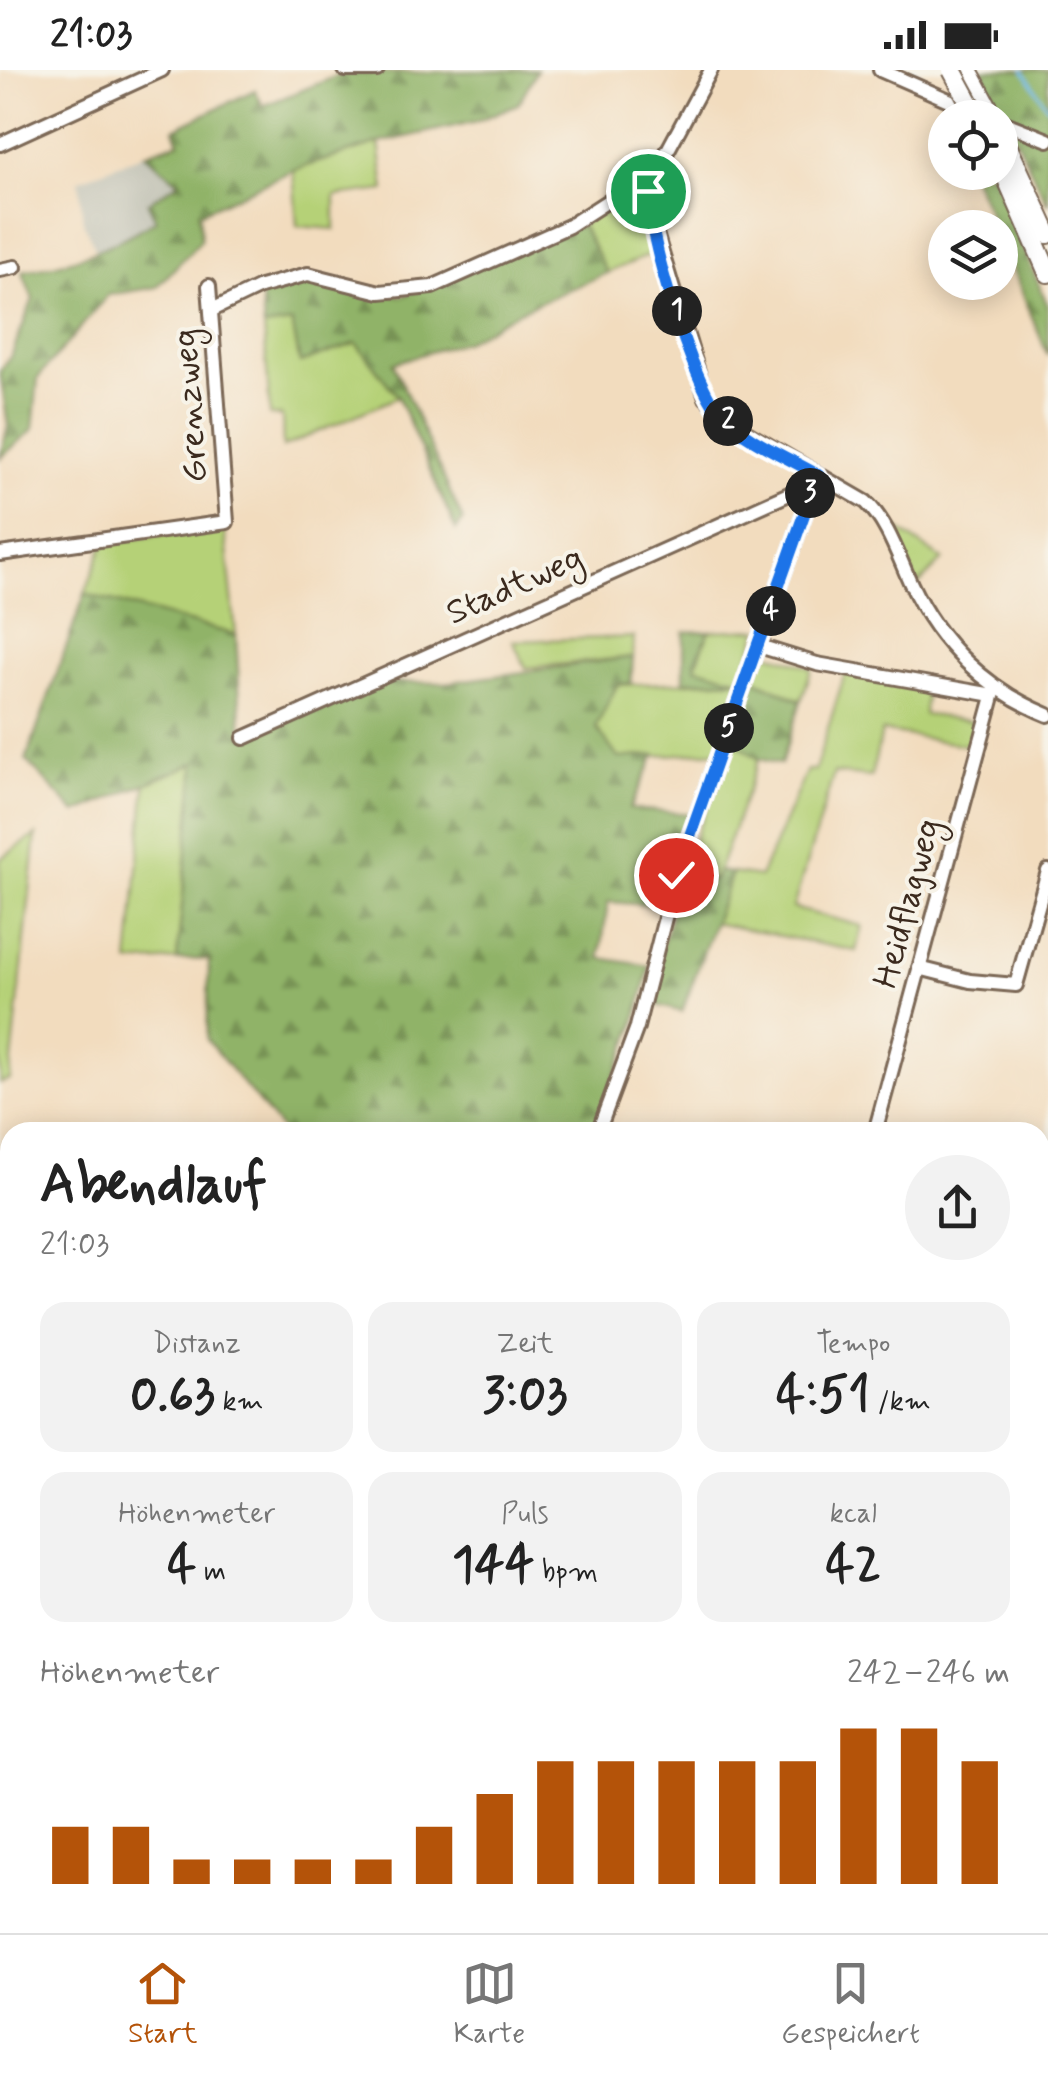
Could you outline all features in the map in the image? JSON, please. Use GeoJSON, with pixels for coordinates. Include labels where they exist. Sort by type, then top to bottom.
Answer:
{"type":"FeatureCollection","features":[{"type":"Feature","properties":{"kind":"highway"},"geometry":{"type":"LineString","coordinates":[[952,70],[968,100]]}},
{"type":"Feature","properties":{"kind":"highway"},"geometry":{"type":"LineString","coordinates":[[968,70],[985,100]]}},
{"type":"Feature","properties":{"kind":"highway"},"geometry":{"type":"LineString","coordinates":[[1018,183],[1048,234]]}},
{"type":"Feature","properties":{"kind":"highway"},"geometry":{"type":"LineString","coordinates":[[1016,190],[1048,273]]}},
{"type":"Feature","properties":{"kind":"street"},"geometry":{"type":"LineString","coordinates":[[0,144],[162,70]]}},
{"type":"Feature","properties":{"kind":"street"},"geometry":{"type":"LineString","coordinates":[[346,70],[378,70]]}},
{"type":"Feature","properties":{"kind":"street"},"geometry":{"type":"LineString","coordinates":[[711,70],[648,191],[652,230],[706,398],[737,427],[874,510],[933,622],[994,692]]}},
{"type":"Feature","properties":{"kind":"street"},"geometry":{"type":"LineString","coordinates":[[880,70],[950,100]]}},
{"type":"Feature","properties":{"kind":"street"},"geometry":{"type":"LineString","coordinates":[[1018,128],[1047,140]]}},
{"type":"Feature","properties":{"kind":"street"},"geometry":{"type":"LineString","coordinates":[[212,310],[260,288],[308,274],[393,294],[432,287],[569,226],[616,196],[648,191]]}},
{"type":"Feature","properties":{"kind":"street","name":"Grenzweg"},"geometry":{"type":"LineString","coordinates":[[0,554],[228,522],[209,286]]}},
{"type":"Feature","properties":{"kind":"street"},"geometry":{"type":"LineString","coordinates":[[602,1122],[637,1027],[676,875],[818,475]]}},
{"type":"Feature","properties":{"kind":"street","name":"Stadtweg"},"geometry":{"type":"LineString","coordinates":[[244,738],[800,489],[810,492]]}},
{"type":"Feature","properties":{"kind":"street"},"geometry":{"type":"LineString","coordinates":[[759,646],[817,664],[994,692],[1048,715]]}},
{"type":"Feature","properties":{"kind":"street","name":"Heidflagweg"},"geometry":{"type":"LineString","coordinates":[[878,1122],[994,692]]}},
{"type":"Feature","properties":{"kind":"street"},"geometry":{"type":"LineString","coordinates":[[919,968],[970,982],[1016,985],[1048,871]]}},
{"type":"Feature","properties":{"kind":"shaded area"},"geometry":{"type":"Polygon","coordinates":[[[144,154],[179,182],[157,220],[97,252],[83,222],[79,180],[144,154]]]}},
{"type":"Feature","properties":{"kind":"green space"},"geometry":{"type":"Polygon","coordinates":[[[537,70],[518,104],[477,121],[379,143],[293,170],[199,213],[201,240],[157,287],[108,295],[38,378],[33,430],[0,458],[8,425],[0,371],[12,354],[33,299],[22,271],[92,253],[156,220],[148,203],[179,182],[144,154],[179,142],[174,129],[255,90],[263,106],[342,74],[537,70]]]}},
{"type":"Feature","properties":{"kind":"green space"},"geometry":{"type":"Polygon","coordinates":[[[982,70],[1048,70],[1048,205],[1018,144],[1018,100],[997,100],[982,70]]]}},
{"type":"Feature","properties":{"kind":"green space"},"geometry":{"type":"Polygon","coordinates":[[[379,143],[385,190],[335,196],[335,229],[297,226],[293,170],[379,143]]]}},
{"type":"Feature","properties":{"kind":"green space"},"geometry":{"type":"Polygon","coordinates":[[[979,190],[999,190],[1008,210],[987,210],[979,190]]]}},
{"type":"Feature","properties":{"kind":"green space"},"geometry":{"type":"Polygon","coordinates":[[[635,195],[641,199],[654,253],[607,273],[581,225],[615,202],[635,195]]]}},
{"type":"Feature","properties":{"kind":"green space"},"geometry":{"type":"Polygon","coordinates":[[[581,225],[607,273],[519,311],[466,341],[393,363],[463,521],[456,530],[398,397],[356,343],[300,363],[292,323],[264,327],[261,293],[294,281],[403,296],[581,225]]]}},
{"type":"Feature","properties":{"kind":"green space"},"geometry":{"type":"Polygon","coordinates":[[[1018,235],[1048,306],[1048,356],[1018,282],[1018,235]]]}},
{"type":"Feature","properties":{"kind":"green space"},"geometry":{"type":"Polygon","coordinates":[[[293,322],[300,362],[356,343],[398,397],[283,447],[282,416],[270,416],[264,327],[293,322]]]}},
{"type":"Feature","properties":{"kind":"green space"},"geometry":{"type":"Polygon","coordinates":[[[890,524],[943,560],[917,586],[890,524]]]}},
{"type":"Feature","properties":{"kind":"green space"},"geometry":{"type":"Polygon","coordinates":[[[217,526],[225,530],[236,635],[85,594],[104,543],[217,526]]]}},
{"type":"Feature","properties":{"kind":"green space"},"geometry":{"type":"Polygon","coordinates":[[[85,594],[236,635],[242,737],[384,682],[445,683],[633,657],[631,683],[617,685],[596,727],[618,758],[655,755],[630,809],[694,814],[664,906],[608,902],[600,958],[650,966],[634,1027],[598,1122],[275,1122],[207,1040],[209,959],[177,960],[195,763],[76,813],[26,760],[85,594]]]}},
{"type":"Feature","properties":{"kind":"green space"},"geometry":{"type":"Polygon","coordinates":[[[759,629],[718,751],[618,759],[596,727],[617,685],[738,680],[695,667],[709,631],[759,629]]]}},
{"type":"Feature","properties":{"kind":"green space"},"geometry":{"type":"Polygon","coordinates":[[[709,631],[695,667],[743,680],[684,681],[684,632],[709,631]]]}},
{"type":"Feature","properties":{"kind":"green space"},"geometry":{"type":"Polygon","coordinates":[[[634,637],[633,657],[526,668],[513,641],[634,637]]]}},
{"type":"Feature","properties":{"kind":"green space"},"geometry":{"type":"Polygon","coordinates":[[[763,651],[812,668],[801,701],[750,677],[763,651]]]}},
{"type":"Feature","properties":{"kind":"green space"},"geometry":{"type":"Polygon","coordinates":[[[847,667],[926,686],[924,714],[982,723],[975,747],[882,731],[871,777],[834,773],[793,908],[862,926],[856,951],[714,923],[732,873],[760,877],[807,770],[815,770],[847,667]]]}},
{"type":"Feature","properties":{"kind":"green space"},"geometry":{"type":"Polygon","coordinates":[[[750,677],[801,701],[781,764],[759,759],[731,739],[750,677]]]}},
{"type":"Feature","properties":{"kind":"green space"},"geometry":{"type":"Polygon","coordinates":[[[731,739],[759,759],[715,880],[681,876],[731,739]]]}},
{"type":"Feature","properties":{"kind":"green space"},"geometry":{"type":"Polygon","coordinates":[[[196,762],[177,960],[129,963],[146,783],[196,762]]]}},
{"type":"Feature","properties":{"kind":"green space"},"geometry":{"type":"Polygon","coordinates":[[[36,835],[10,1080],[0,1083],[0,859],[36,835]]]}},
{"type":"Feature","properties":{"kind":"green space"},"geometry":{"type":"Polygon","coordinates":[[[718,871],[732,873],[682,1012],[647,1002],[681,876],[715,880],[718,871]]]}},
{"type":"Feature","properties":{"kind":"waterway"},"geometry":{"type":"LineString","coordinates":[[913,70],[925,79]]}},
{"type":"Feature","properties":{"kind":"waterway"},"geometry":{"type":"LineString","coordinates":[[1023,70],[1048,108]]}},
{"type":"Feature","properties":{"kind":"route"},"geometry":{"type":"LineString","coordinates":[[648,191],[652,230],[706,398],[737,427],[818,475],[676,875]]}}]}
